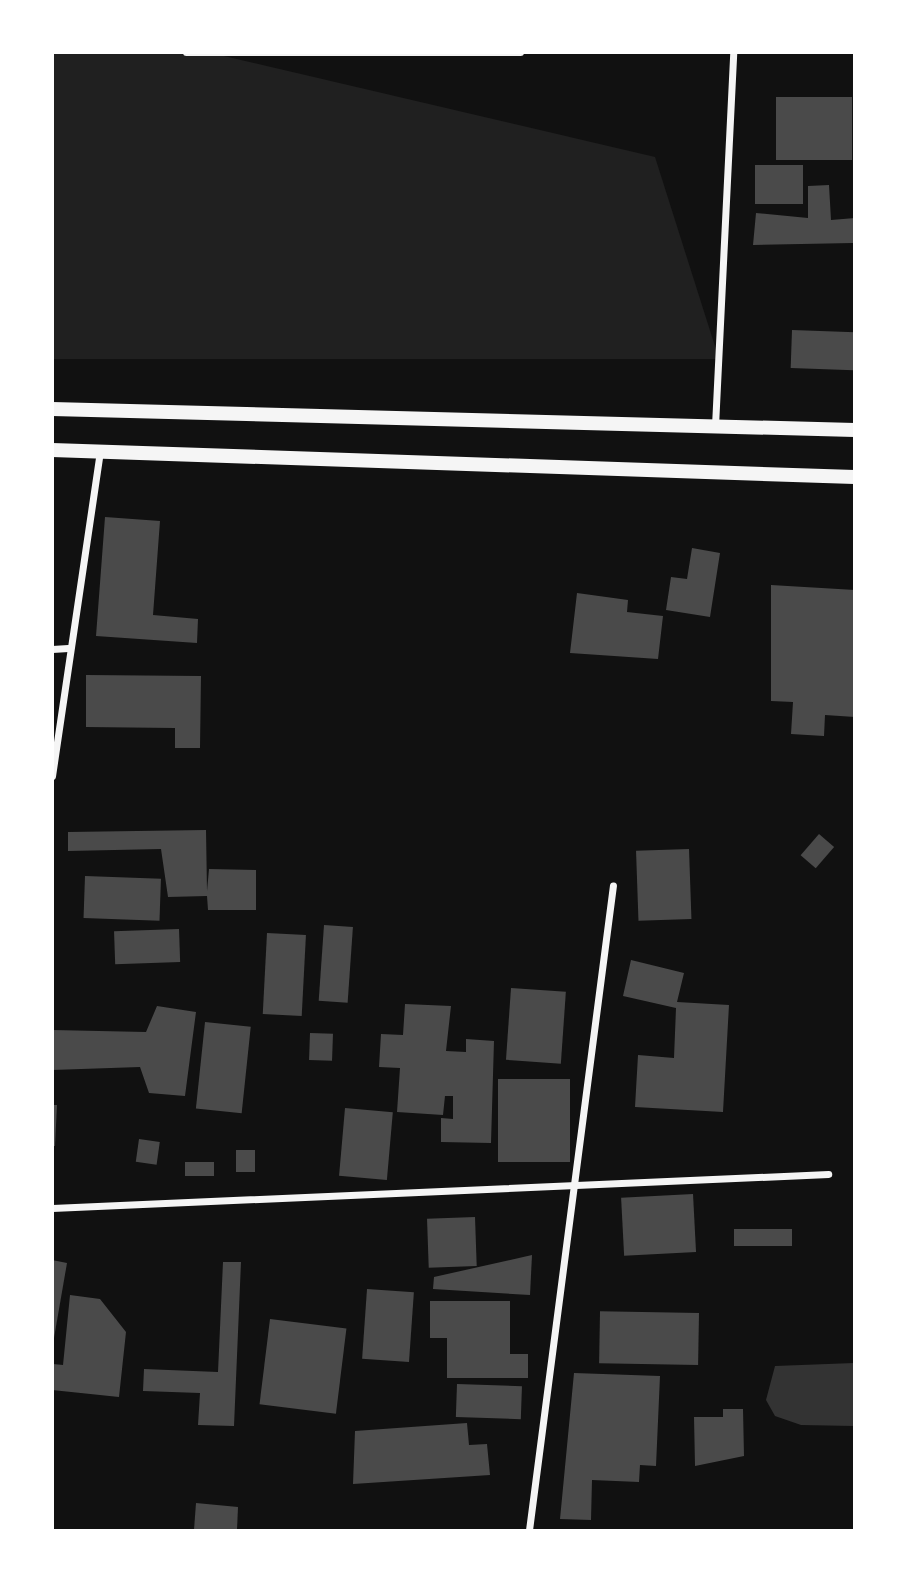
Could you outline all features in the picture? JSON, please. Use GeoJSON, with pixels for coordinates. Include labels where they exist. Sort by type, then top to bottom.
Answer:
{"type":"FeatureCollection","features":[{"type":"Feature","properties":{"kind":"main road"},"geometry":{"type":"LineString","coordinates":[[52,409],[855,430]]}},
{"type":"Feature","properties":{"kind":"main road"},"geometry":{"type":"LineString","coordinates":[[52,450],[855,477]]}},
{"type":"Feature","properties":{"kind":"street"},"geometry":{"type":"LineString","coordinates":[[186,52],[198,56],[520,52]]}},
{"type":"Feature","properties":{"kind":"street"},"geometry":{"type":"LineString","coordinates":[[715,426],[733,52]]}},
{"type":"Feature","properties":{"kind":"street"},"geometry":{"type":"LineString","coordinates":[[52,776],[68,648],[100,452]]}},
{"type":"Feature","properties":{"kind":"street"},"geometry":{"type":"LineString","coordinates":[[52,649],[68,648]]}},
{"type":"Feature","properties":{"kind":"street"},"geometry":{"type":"LineString","coordinates":[[529,1531],[613,886]]}},
{"type":"Feature","properties":{"kind":"street"},"geometry":{"type":"LineString","coordinates":[[52,1208],[574,1180],[828,1174]]}},
{"type":"Feature","properties":{"kind":"shaded area"},"geometry":{"type":"Polygon","coordinates":[[[52,53],[211,53],[655,157],[719,359],[53,359],[52,53]]]}},
{"type":"Feature","properties":{"kind":"shaded area"},"geometry":{"type":"Polygon","coordinates":[[[854,1363],[854,1426],[801,1425],[775,1416],[766,1400],[775,1366],[854,1363]]]}},
{"type":"Feature","properties":{"kind":"building"},"geometry":{"type":"Polygon","coordinates":[[[776,97],[852,97],[852,160],[776,160],[776,97]]]}},
{"type":"Feature","properties":{"kind":"building"},"geometry":{"type":"Polygon","coordinates":[[[755,165],[803,165],[803,204],[755,204],[755,165]]]}},
{"type":"Feature","properties":{"kind":"building"},"geometry":{"type":"Polygon","coordinates":[[[829,185],[831,220],[855,218],[853,243],[753,245],[756,213],[808,218],[808,186],[829,185]]]}},
{"type":"Feature","properties":{"kind":"building"},"geometry":{"type":"Polygon","coordinates":[[[792,330],[855,332],[854,370],[791,368],[792,330]]]}},
{"type":"Feature","properties":{"kind":"building"},"geometry":{"type":"Polygon","coordinates":[[[105,517],[160,521],[153,615],[198,619],[197,643],[96,636],[105,517]]]}},
{"type":"Feature","properties":{"kind":"building"},"geometry":{"type":"Polygon","coordinates":[[[692,548],[720,553],[710,617],[666,610],[671,577],[687,579],[692,548]]]}},
{"type":"Feature","properties":{"kind":"building"},"geometry":{"type":"Polygon","coordinates":[[[771,585],[855,590],[855,717],[825,715],[824,736],[791,734],[793,702],[771,701],[771,585]]]}},
{"type":"Feature","properties":{"kind":"building"},"geometry":{"type":"Polygon","coordinates":[[[577,593],[628,600],[627,612],[663,616],[658,659],[570,653],[577,593]]]}},
{"type":"Feature","properties":{"kind":"building"},"geometry":{"type":"Polygon","coordinates":[[[86,675],[201,676],[200,748],[175,748],[175,728],[86,727],[86,675]]]}},
{"type":"Feature","properties":{"kind":"building"},"geometry":{"type":"Polygon","coordinates":[[[206,830],[207,891],[209,869],[256,870],[256,910],[208,910],[207,896],[168,897],[161,849],[68,851],[68,832],[206,830]]]}},
{"type":"Feature","properties":{"kind":"building"},"geometry":{"type":"Polygon","coordinates":[[[819,834],[834,847],[816,868],[801,855],[819,834]]]}},
{"type":"Feature","properties":{"kind":"building"},"geometry":{"type":"Polygon","coordinates":[[[689,849],[691,919],[638,921],[636,851],[689,849]]]}},
{"type":"Feature","properties":{"kind":"building"},"geometry":{"type":"Polygon","coordinates":[[[85,876],[161,879],[159,921],[84,918],[85,876]]]}},
{"type":"Feature","properties":{"kind":"building"},"geometry":{"type":"Polygon","coordinates":[[[324,925],[353,927],[348,1003],[319,1001],[324,925]]]}},
{"type":"Feature","properties":{"kind":"building"},"geometry":{"type":"Polygon","coordinates":[[[179,929],[180,962],[115,964],[114,931],[179,929]]]}},
{"type":"Feature","properties":{"kind":"building"},"geometry":{"type":"Polygon","coordinates":[[[267,933],[306,935],[302,1016],[263,1014],[267,933]]]}},
{"type":"Feature","properties":{"kind":"building"},"geometry":{"type":"Polygon","coordinates":[[[631,960],[684,973],[677,1002],[729,1005],[723,1112],[635,1107],[638,1055],[674,1058],[676,1008],[623,996],[631,960]]]}},
{"type":"Feature","properties":{"kind":"building"},"geometry":{"type":"Polygon","coordinates":[[[511,988],[566,992],[561,1064],[506,1060],[511,988]]]}},
{"type":"Feature","properties":{"kind":"building"},"geometry":{"type":"Polygon","coordinates":[[[405,1004],[451,1006],[446,1051],[466,1052],[466,1039],[494,1041],[491,1143],[441,1142],[441,1118],[453,1119],[453,1096],[445,1096],[443,1115],[397,1112],[400,1068],[379,1067],[381,1034],[403,1035],[405,1004]]]}},
{"type":"Feature","properties":{"kind":"building"},"geometry":{"type":"Polygon","coordinates":[[[157,1006],[196,1012],[185,1096],[149,1093],[140,1067],[52,1070],[52,1030],[146,1032],[157,1006]]]}},
{"type":"Feature","properties":{"kind":"building"},"geometry":{"type":"Polygon","coordinates":[[[205,1022],[251,1027],[242,1113],[196,1109],[205,1022]]]}},
{"type":"Feature","properties":{"kind":"building"},"geometry":{"type":"Polygon","coordinates":[[[310,1033],[333,1034],[332,1061],[309,1060],[310,1033]]]}},
{"type":"Feature","properties":{"kind":"building"},"geometry":{"type":"Polygon","coordinates":[[[498,1079],[570,1079],[570,1162],[498,1162],[498,1079]]]}},
{"type":"Feature","properties":{"kind":"building"},"geometry":{"type":"Polygon","coordinates":[[[52,1105],[57,1105],[55,1146],[52,1146],[52,1105]]]}},
{"type":"Feature","properties":{"kind":"building"},"geometry":{"type":"Polygon","coordinates":[[[345,1108],[393,1112],[387,1180],[339,1176],[345,1108]]]}},
{"type":"Feature","properties":{"kind":"building"},"geometry":{"type":"Polygon","coordinates":[[[139,1139],[160,1142],[157,1165],[136,1162],[139,1139]]]}},
{"type":"Feature","properties":{"kind":"building"},"geometry":{"type":"Polygon","coordinates":[[[236,1150],[255,1150],[255,1172],[236,1172],[236,1150]]]}},
{"type":"Feature","properties":{"kind":"building"},"geometry":{"type":"Polygon","coordinates":[[[185,1162],[214,1162],[214,1176],[185,1176],[185,1162]]]}},
{"type":"Feature","properties":{"kind":"building"},"geometry":{"type":"Polygon","coordinates":[[[693,1194],[696,1252],[624,1256],[621,1198],[693,1194]]]}},
{"type":"Feature","properties":{"kind":"building"},"geometry":{"type":"Polygon","coordinates":[[[475,1217],[477,1266],[429,1268],[427,1219],[475,1217]]]}},
{"type":"Feature","properties":{"kind":"building"},"geometry":{"type":"Polygon","coordinates":[[[734,1229],[792,1229],[792,1246],[734,1246],[734,1229]]]}},
{"type":"Feature","properties":{"kind":"building"},"geometry":{"type":"Polygon","coordinates":[[[532,1255],[530,1295],[433,1289],[434,1277],[532,1255]]]}},
{"type":"Feature","properties":{"kind":"building"},"geometry":{"type":"Polygon","coordinates":[[[52,1260],[67,1263],[54,1338],[52,1337],[52,1260]]]}},
{"type":"Feature","properties":{"kind":"building"},"geometry":{"type":"Polygon","coordinates":[[[223,1262],[241,1262],[234,1426],[198,1425],[200,1393],[143,1391],[144,1369],[218,1372],[223,1262]]]}},
{"type":"Feature","properties":{"kind":"building"},"geometry":{"type":"Polygon","coordinates":[[[367,1289],[414,1292],[409,1362],[362,1359],[367,1289]]]}},
{"type":"Feature","properties":{"kind":"building"},"geometry":{"type":"Polygon","coordinates":[[[70,1295],[100,1299],[126,1332],[119,1397],[52,1390],[53,1364],[63,1365],[70,1295]]]}},
{"type":"Feature","properties":{"kind":"building"},"geometry":{"type":"Polygon","coordinates":[[[430,1301],[510,1301],[510,1354],[528,1354],[528,1378],[447,1378],[447,1338],[430,1338],[430,1301]]]}},
{"type":"Feature","properties":{"kind":"building"},"geometry":{"type":"Polygon","coordinates":[[[600,1311],[699,1313],[698,1365],[599,1363],[600,1311]]]}},
{"type":"Feature","properties":{"kind":"building"},"geometry":{"type":"Polygon","coordinates":[[[270,1319],[346,1328],[336,1414],[260,1404],[270,1319]]]}},
{"type":"Feature","properties":{"kind":"building"},"geometry":{"type":"Polygon","coordinates":[[[574,1373],[660,1376],[656,1466],[640,1465],[639,1482],[592,1480],[591,1520],[560,1519],[574,1373]]]}},
{"type":"Feature","properties":{"kind":"building"},"geometry":{"type":"Polygon","coordinates":[[[457,1384],[522,1386],[521,1419],[456,1417],[457,1384]]]}},
{"type":"Feature","properties":{"kind":"building"},"geometry":{"type":"Polygon","coordinates":[[[723,1409],[743,1409],[744,1456],[695,1466],[694,1417],[723,1417],[723,1409]]]}},
{"type":"Feature","properties":{"kind":"building"},"geometry":{"type":"Polygon","coordinates":[[[467,1423],[469,1445],[487,1444],[490,1475],[353,1484],[355,1431],[467,1423]]]}},
{"type":"Feature","properties":{"kind":"building"},"geometry":{"type":"Polygon","coordinates":[[[196,1503],[238,1507],[237,1530],[194,1530],[196,1503]]]}}]}
